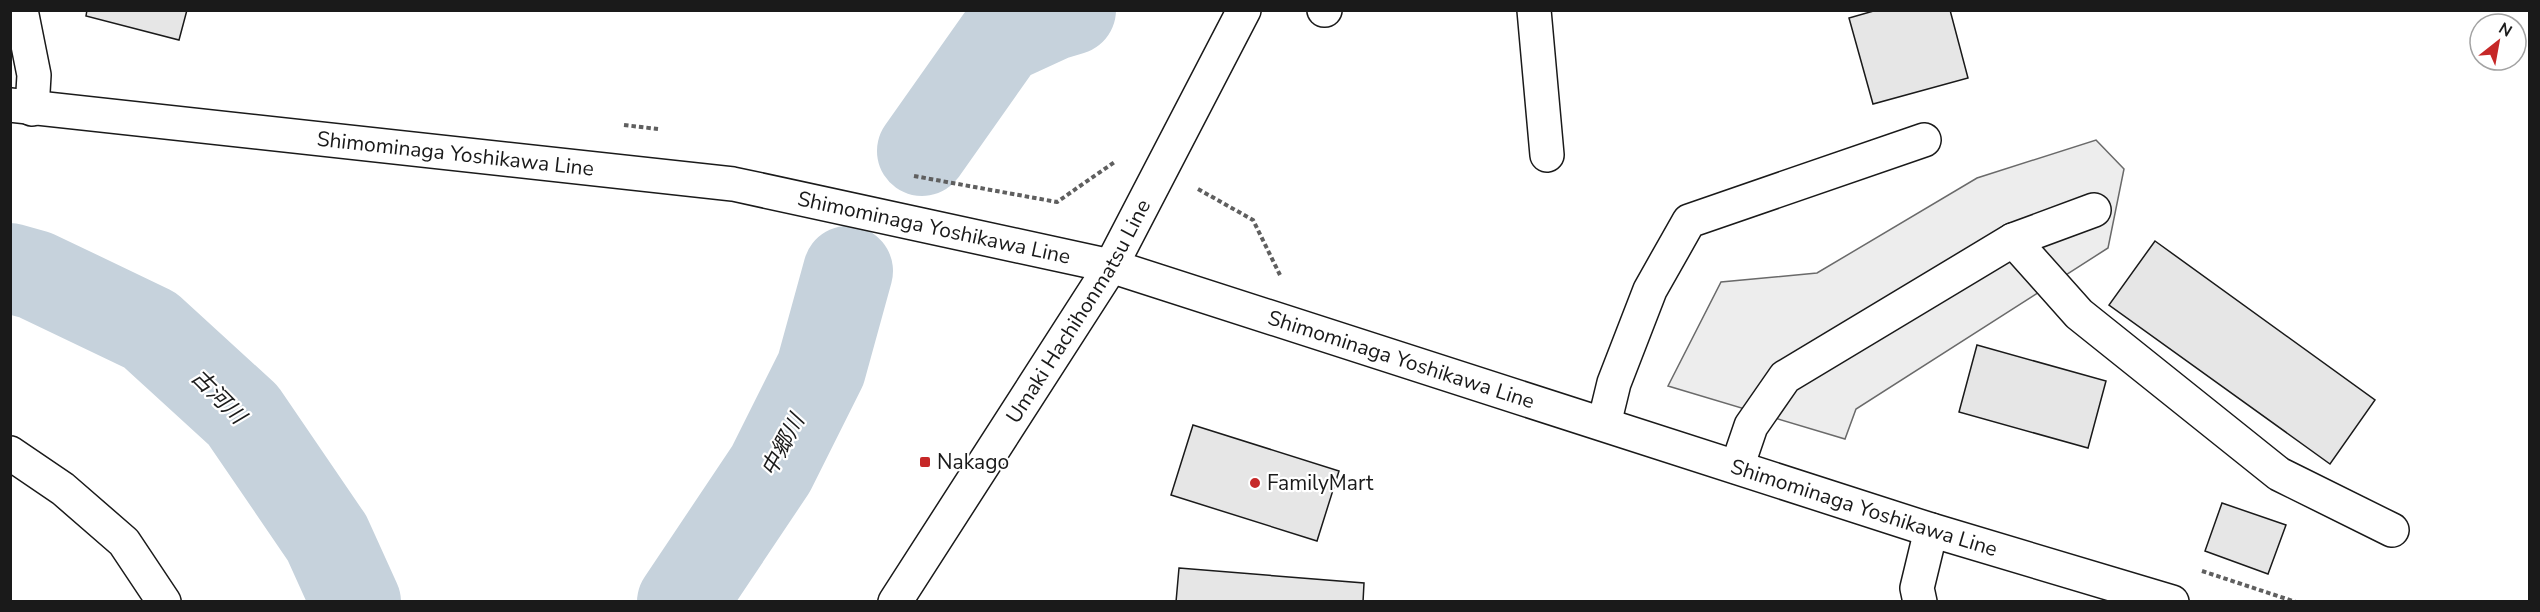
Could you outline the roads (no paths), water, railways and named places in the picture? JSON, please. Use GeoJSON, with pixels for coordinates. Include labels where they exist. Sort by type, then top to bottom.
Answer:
{"type":"FeatureCollection","features":[{"type":"Feature","properties":{"kind":"main road"},"geometry":{"type":"LineString","coordinates":[[21,10],[34,75],[21,107]]}},
{"type":"Feature","properties":{"kind":"main road","name":"Umaki Hachihonmatsu Line"},"geometry":{"type":"LineString","coordinates":[[895,602],[1111,266],[1244,10]]}},
{"type":"Feature","properties":{"kind":"main road"},"geometry":{"type":"LineString","coordinates":[[1534,10],[1547,154]]}},
{"type":"Feature","properties":{"kind":"main road","name":"Shimominaga Yoshikawa Line"},"geometry":{"type":"LineString","coordinates":[[21,107],[733,184],[1111,266],[1931,530],[2172,602]]}},
{"type":"Feature","properties":{"kind":"main road"},"geometry":{"type":"LineString","coordinates":[[1604,424],[1614,384],[1650,290],[1689,220],[1924,140]]}},
{"type":"Feature","properties":{"kind":"main road"},"geometry":{"type":"LineString","coordinates":[[1737,467],[1751,426],[1785,378],[2013,240],[2094,210]]}},
{"type":"Feature","properties":{"kind":"main road"},"geometry":{"type":"LineString","coordinates":[[2013,240],[2079,314],[2278,474],[2392,530]]}},
{"type":"Feature","properties":{"kind":"main road"},"geometry":{"type":"LineString","coordinates":[[10,453],[63,489],[124,542],[164,602]]}},
{"type":"Feature","properties":{"kind":"main road"},"geometry":{"type":"LineString","coordinates":[[1920,602],[1917,588],[1931,530]]}},
{"type":"Feature","properties":{"kind":"waterway","name":"中郷川"},"geometry":{"type":"LineString","coordinates":[[922,151],[1001,39],[1051,16],[1071,10]]}},
{"type":"Feature","properties":{"kind":"waterway","name":"古河川"},"geometry":{"type":"LineString","coordinates":[[10,268],[35,275],[150,330],[243,415],[327,538],[356,602]]}},
{"type":"Feature","properties":{"kind":"waterway","name":"中郷川"},"geometry":{"type":"LineString","coordinates":[[682,602],[771,469],[821,369],[848,271]]}},
{"type":"Feature","properties":{"kind":"place","name":"Nakago"},"geometry":{"type":"Point","coordinates":[925,462]}},
{"type":"Feature","properties":{"kind":"place","name":"FamilyMart"},"geometry":{"type":"Point","coordinates":[1255,483]}}]}
